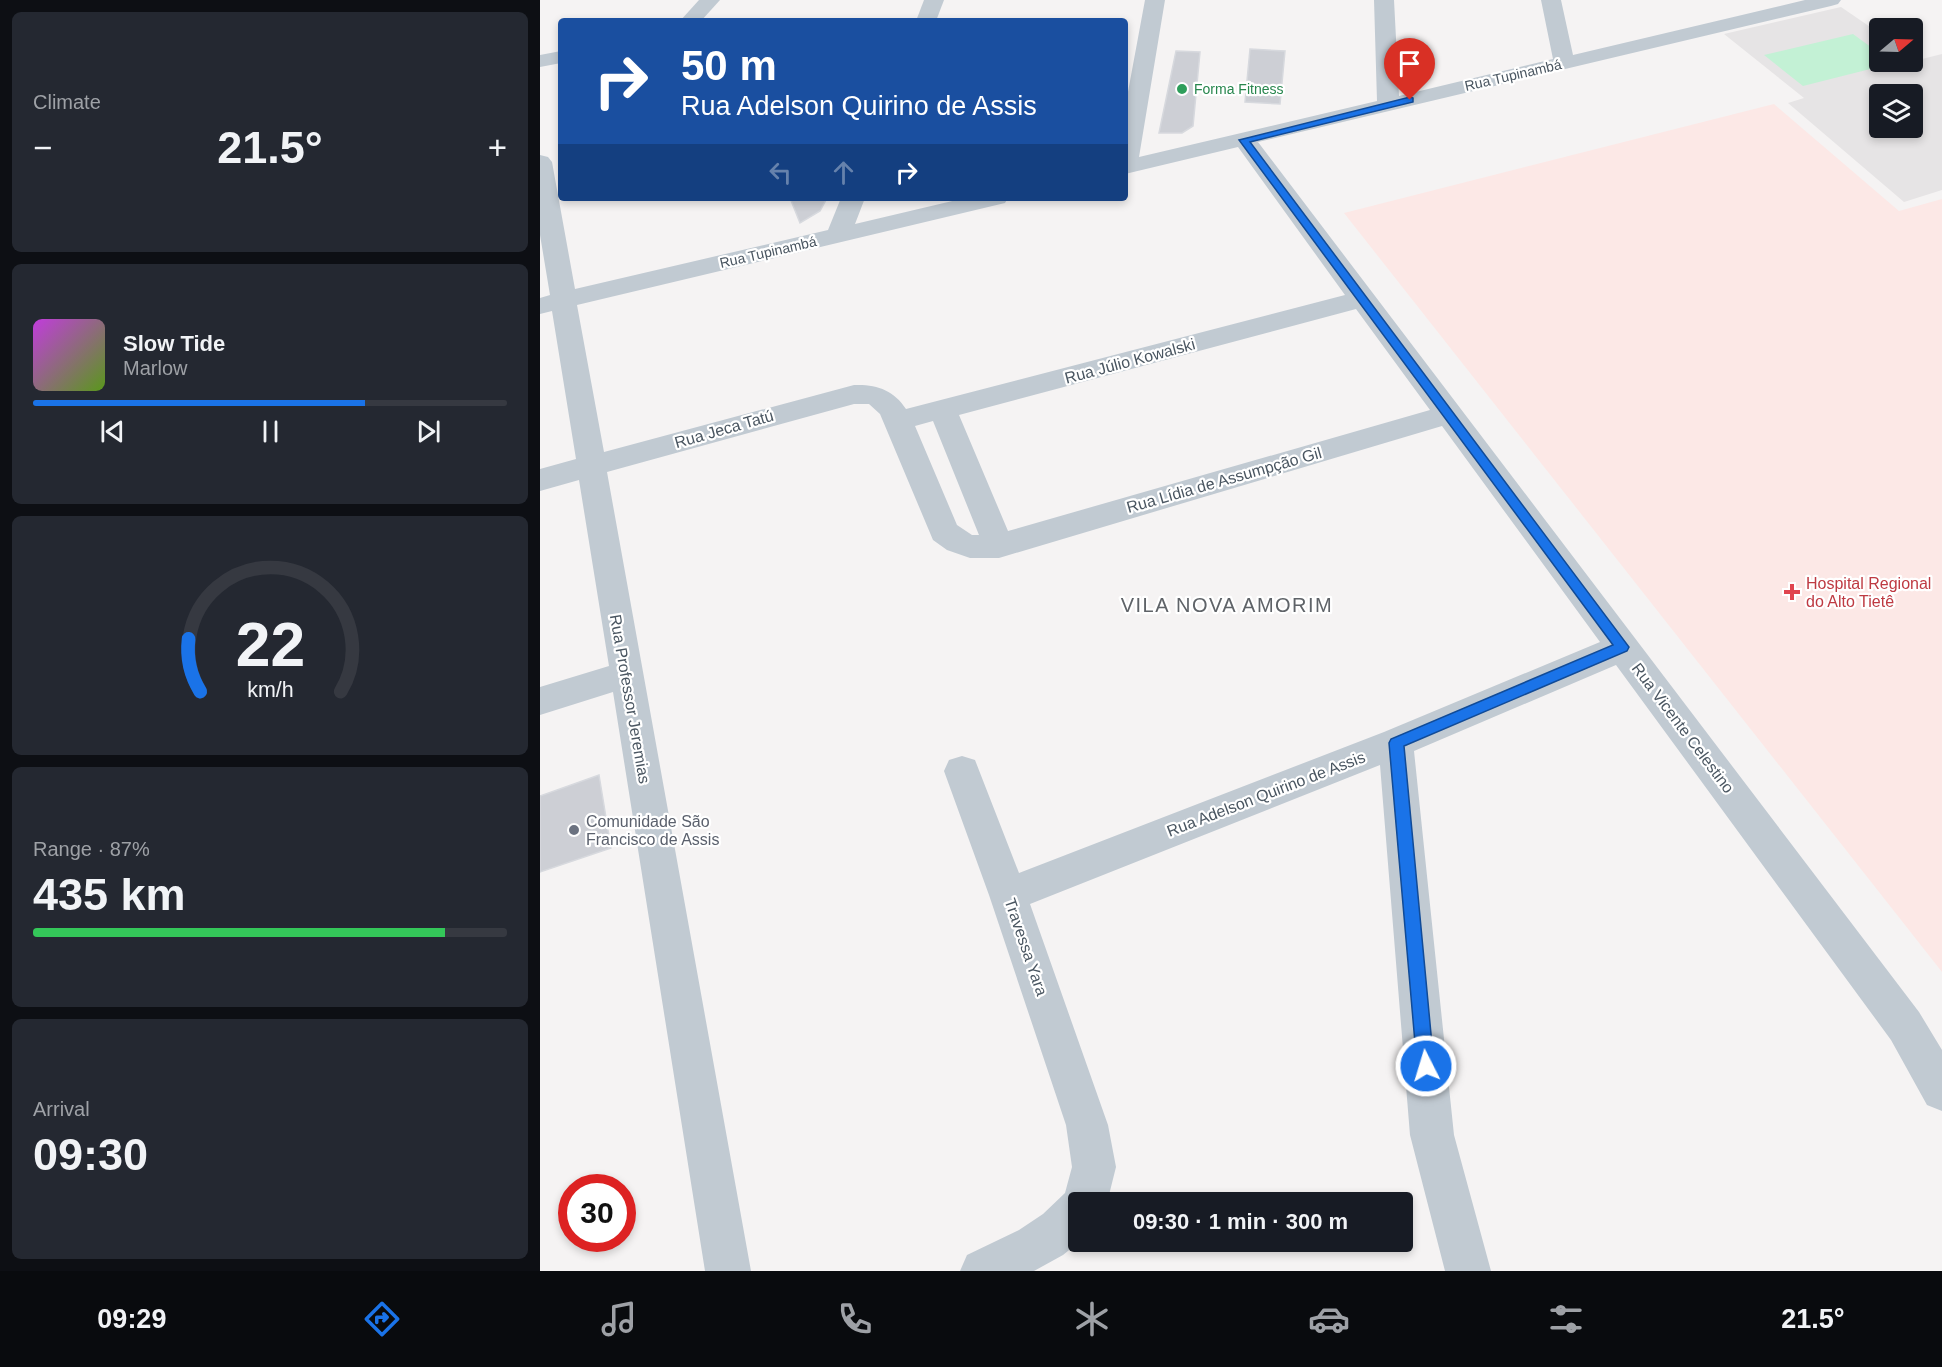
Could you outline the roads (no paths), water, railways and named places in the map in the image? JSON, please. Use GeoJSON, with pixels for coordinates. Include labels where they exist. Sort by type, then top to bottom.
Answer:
{"type":"FeatureCollection","features":[{"type":"Feature","properties":{"kind":"street"},"geometry":{"type":"LineString","coordinates":[[693,18],[710,0]]}},
{"type":"Feature","properties":{"kind":"street"},"geometry":{"type":"LineString","coordinates":[[927,18],[934,0]]}},
{"type":"Feature","properties":{"kind":"street"},"geometry":{"type":"LineString","coordinates":[[1128,155],[1155,0]]}},
{"type":"Feature","properties":{"kind":"street"},"geometry":{"type":"LineString","coordinates":[[1383,0],[1388,105]]}},
{"type":"Feature","properties":{"kind":"street"},"geometry":{"type":"LineString","coordinates":[[1551,0],[1564,63]]}},
{"type":"Feature","properties":{"kind":"street","name":"Rua Tupinambá"},"geometry":{"type":"LineString","coordinates":[[1128,167],[1564,63],[1803,3],[1831,0]]}},
{"type":"Feature","properties":{"kind":"street"},"geometry":{"type":"LineString","coordinates":[[540,61],[558,58]]}},
{"type":"Feature","properties":{"kind":"street","name":"Rua Vicente Celestino"},"geometry":{"type":"LineString","coordinates":[[1244,140],[1905,1026],[1942,1090]]}},
{"type":"Feature","properties":{"kind":"street","name":"Rua Professor Jeremias"},"geometry":{"type":"LineString","coordinates":[[540,164],[552,303],[592,466],[728,1271]]}},
{"type":"Feature","properties":{"kind":"street"},"geometry":{"type":"LineString","coordinates":[[838,235],[852,201]]}},
{"type":"Feature","properties":{"kind":"street","name":"Rua Tupinambá"},"geometry":{"type":"LineString","coordinates":[[552,303],[983,201]]}},
{"type":"Feature","properties":{"kind":"street","name":"Rua Júlio Kowalski"},"geometry":{"type":"LineString","coordinates":[[898,421],[1361,299]]}},
{"type":"Feature","properties":{"kind":"street","name":"Rua Jeca Tatú"},"geometry":{"type":"LineString","coordinates":[[540,480],[857,394],[872,395],[886,401],[898,421]]}},
{"type":"Feature","properties":{"kind":"street"},"geometry":{"type":"LineString","coordinates":[[943,410],[999,546]]}},
{"type":"Feature","properties":{"kind":"street","name":"Rua Lídia de Assumpção Gil"},"geometry":{"type":"LineString","coordinates":[[898,421],[944,532],[956,542],[971,548],[999,546],[1449,414]]}},
{"type":"Feature","properties":{"kind":"street","name":"Rua Adelson Quirino de Assis"},"geometry":{"type":"LineString","coordinates":[[1008,895],[1396,743],[1623,647]]}},
{"type":"Feature","properties":{"kind":"street"},"geometry":{"type":"LineString","coordinates":[[540,700],[626,674]]}},
{"type":"Feature","properties":{"kind":"street"},"geometry":{"type":"LineString","coordinates":[[1396,743],[1432,1135],[1468,1271]]}},
{"type":"Feature","properties":{"kind":"street","name":"Travessa Yara"},"geometry":{"type":"LineString","coordinates":[[962,771],[1008,895],[1087,1125],[1094,1167],[1089,1192]]}},
{"type":"Feature","properties":{"kind":"street"},"geometry":{"type":"LineString","coordinates":[[982,1271],[1039,1244],[1068,1223]]}},
{"type":"Feature","properties":{"kind":"place","name":"Forma Fitness"},"geometry":{"type":"Point","coordinates":[1182,89]}},
{"type":"Feature","properties":{"kind":"place","name":"Hospital Regional do Alto Tietê"},"geometry":{"type":"Point","coordinates":[1792,592]}},
{"type":"Feature","properties":{"kind":"place","name":"Comunidade São Francisco de Assis"},"geometry":{"type":"Point","coordinates":[574,830]}},
{"type":"Feature","properties":{"kind":"district","name":"VILA NOVA AMORIM"},"geometry":{"type":"Point","coordinates":[1227,605]}}]}
